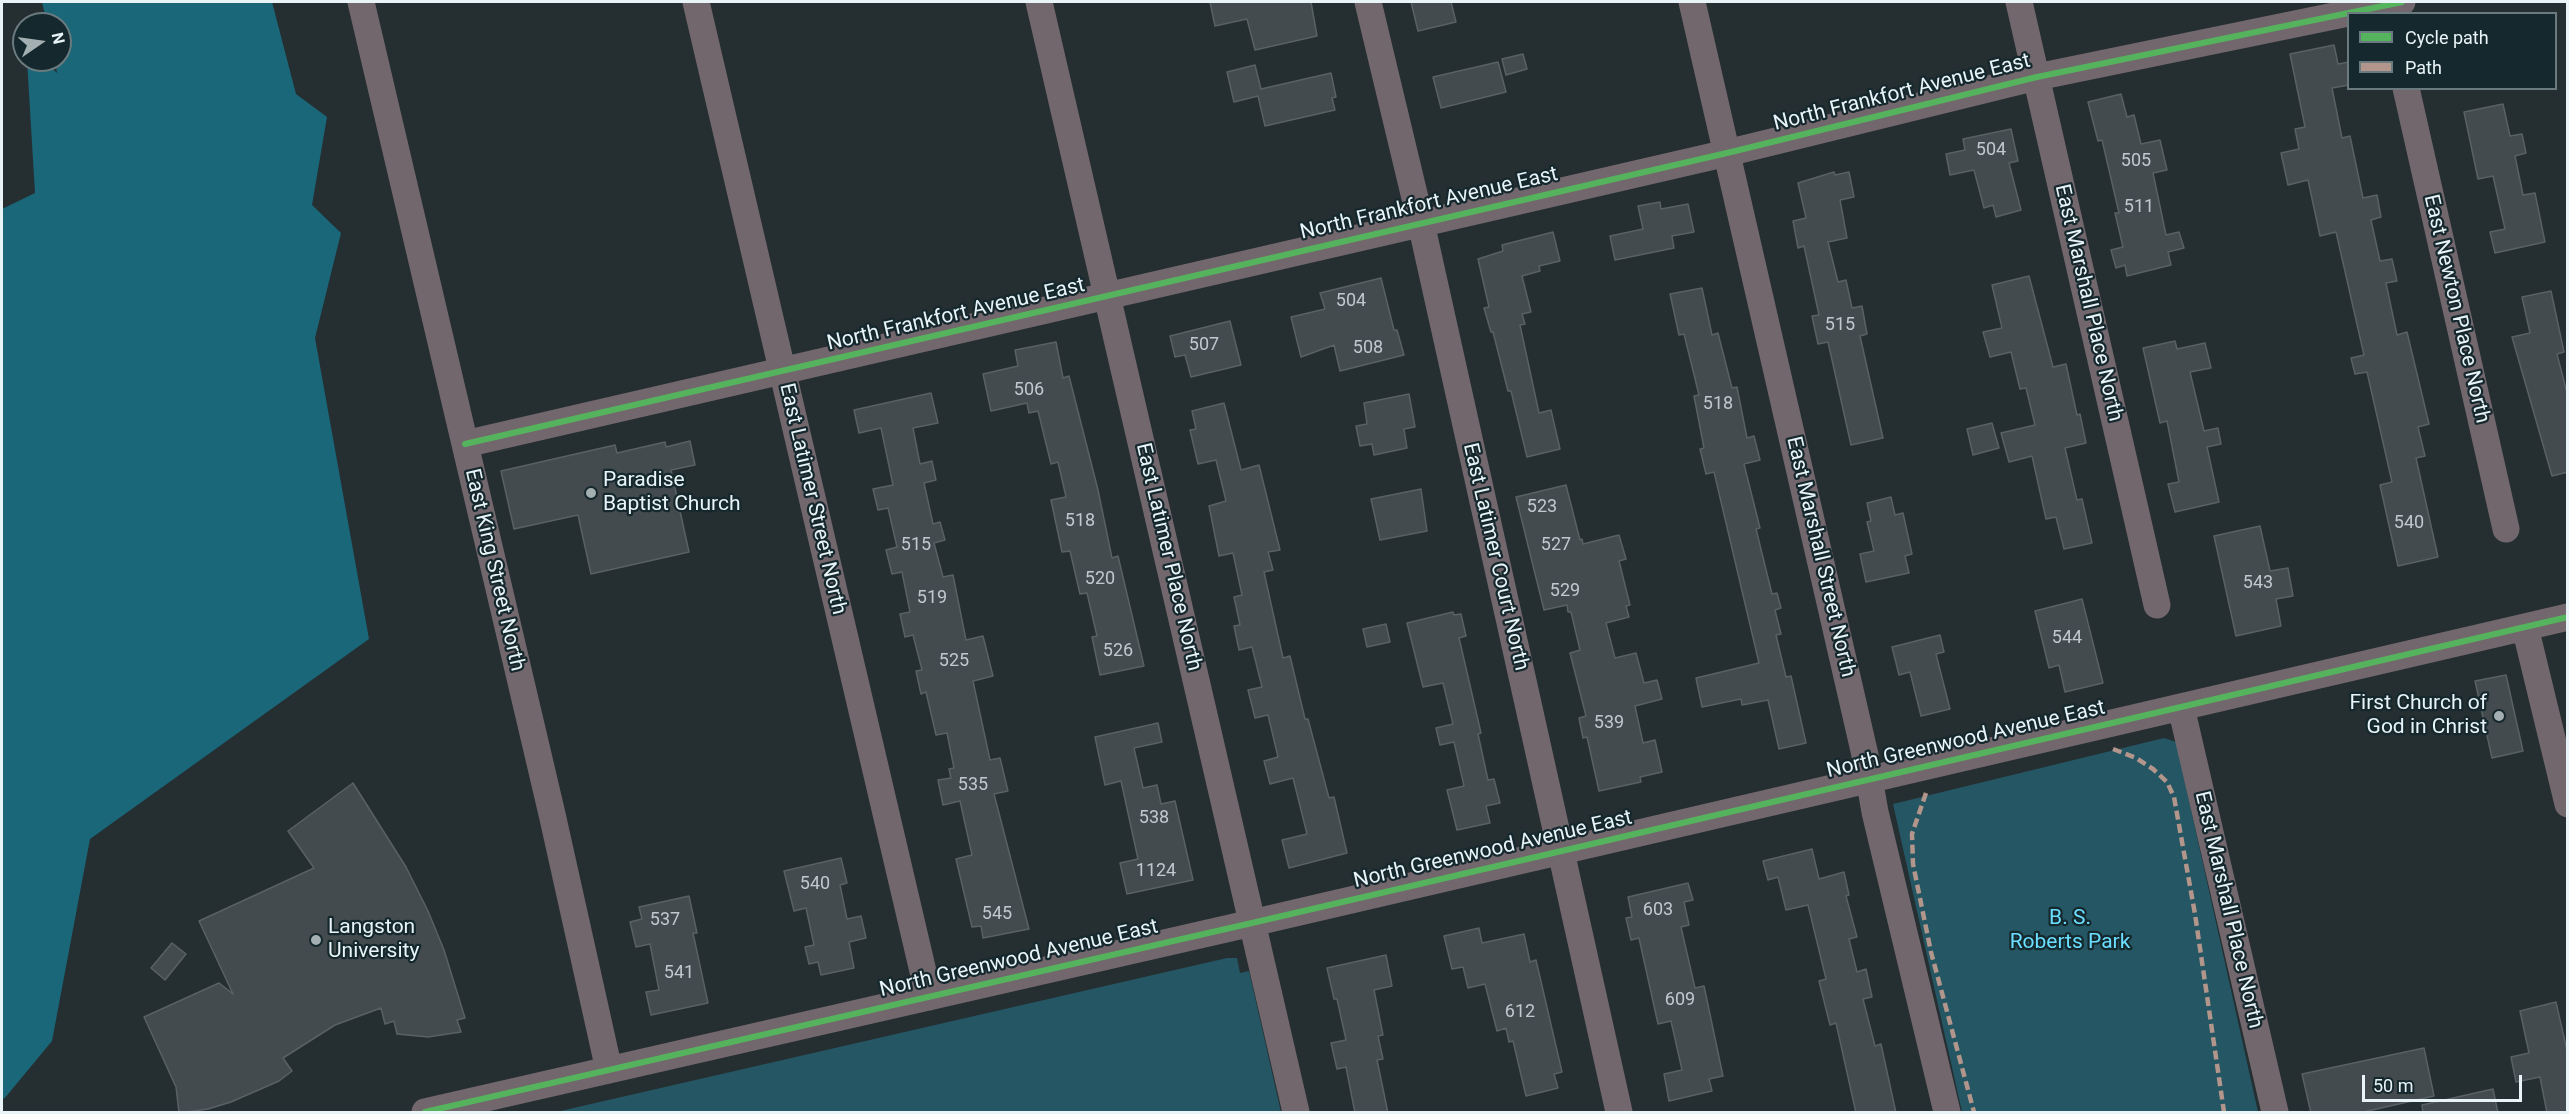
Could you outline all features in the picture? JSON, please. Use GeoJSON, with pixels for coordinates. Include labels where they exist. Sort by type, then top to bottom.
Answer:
{"type":"FeatureCollection","features":[{"type":"Feature","properties":{"kind":"street","name":"East King Street North"},"geometry":{"type":"LineString","coordinates":[[362,2],[609,1070]]}},
{"type":"Feature","properties":{"kind":"street","name":"East Latimer Street North"},"geometry":{"type":"LineString","coordinates":[[696,2],[929,997]]}},
{"type":"Feature","properties":{"kind":"street","name":"East Latimer Place North"},"geometry":{"type":"LineString","coordinates":[[1039,2],[1296,1113]]}},
{"type":"Feature","properties":{"kind":"street","name":"East Latimer Court North"},"geometry":{"type":"LineString","coordinates":[[1368,2],[1421,223],[1619,1113]]}},
{"type":"Feature","properties":{"kind":"street","name":"East Marshall Street North"},"geometry":{"type":"LineString","coordinates":[[1692,2],[1947,1113]]}},
{"type":"Feature","properties":{"kind":"street","name":"East Marshall Place North"},"geometry":{"type":"LineString","coordinates":[[2019,2],[2157,605]]}},
{"type":"Feature","properties":{"kind":"street","name":"North Frankfort Avenue East"},"geometry":{"type":"LineString","coordinates":[[2357,12],[2391,5]]}},
{"type":"Feature","properties":{"kind":"street","name":"North Frankfort Avenue East"},"geometry":{"type":"LineString","coordinates":[[465,444],[1727,153],[2037,77],[2347,14]]}},
{"type":"Feature","properties":{"kind":"street","name":"East Newton Place North"},"geometry":{"type":"LineString","coordinates":[[2406,90],[2506,529]]}},
{"type":"Feature","properties":{"kind":"street","name":"North Greenwood Avenue East"},"geometry":{"type":"LineString","coordinates":[[425,1113],[2568,617]]}},
{"type":"Feature","properties":{"kind":"street"},"geometry":{"type":"LineString","coordinates":[[2525,627],[2568,804]]}},
{"type":"Feature","properties":{"kind":"street","name":"East Marshall Place North"},"geometry":{"type":"LineString","coordinates":[[2181,707],[2275,1113]]}},
{"type":"Feature","properties":{"kind":"green space","name":"B. S. Roberts Park"},"geometry":{"type":"Polygon","coordinates":[[[2164,738],[2176,742],[2258,1112],[1962,1112],[1893,804],[2164,738]]]}},
{"type":"Feature","properties":{"kind":"green space"},"geometry":{"type":"Polygon","coordinates":[[[1227,958],[1237,958],[1240,973],[1249,971],[1281,1112],[556,1112],[1227,958]]]}},
{"type":"Feature","properties":{"kind":"shaded area"},"geometry":{"type":"Polygon","coordinates":[[[42,2],[272,2],[296,94],[327,117],[312,205],[341,233],[315,338],[369,639],[90,839],[52,1041],[4,1099],[2,1096],[2,209],[35,193],[28,72],[72,72],[72,12],[44,12],[42,2]]]}},
{"type":"Feature","properties":{"kind":"building"},"geometry":{"type":"Polygon","coordinates":[[[1210,2],[1311,2],[1317,36],[1255,50],[1247,19],[1215,26],[1210,2]]]}},
{"type":"Feature","properties":{"kind":"building"},"geometry":{"type":"Polygon","coordinates":[[[1411,2],[1451,2],[1456,22],[1418,31],[1411,2]]]}},
{"type":"Feature","properties":{"kind":"building"},"geometry":{"type":"Polygon","coordinates":[[[2334,45],[2338,64],[2347,62],[2347,85],[2332,88],[2342,138],[2350,136],[2363,198],[2377,195],[2381,217],[2371,220],[2380,261],[2392,259],[2397,281],[2386,283],[2397,335],[2407,332],[2429,424],[2418,427],[2425,456],[2416,458],[2438,557],[2398,566],[2380,485],[2392,482],[2367,372],[2355,374],[2351,358],[2364,355],[2336,232],[2320,236],[2308,180],[2288,185],[2281,153],[2299,149],[2295,129],[2305,127],[2290,54],[2334,45]]]}},
{"type":"Feature","properties":{"kind":"building"},"geometry":{"type":"Polygon","coordinates":[[[1523,54],[1527,69],[1506,75],[1502,59],[1523,54]]]}},
{"type":"Feature","properties":{"kind":"building"},"geometry":{"type":"Polygon","coordinates":[[[1498,62],[1506,92],[1441,108],[1433,77],[1498,62]]]}},
{"type":"Feature","properties":{"kind":"building"},"geometry":{"type":"Polygon","coordinates":[[[1255,65],[1261,89],[1331,73],[1336,97],[1332,98],[1335,110],[1265,126],[1258,96],[1234,102],[1227,72],[1255,65]]]}},
{"type":"Feature","properties":{"kind":"building"},"geometry":{"type":"Polygon","coordinates":[[[2121,94],[2127,117],[2134,115],[2141,144],[2160,140],[2167,170],[2153,173],[2166,235],[2179,232],[2184,248],[2168,252],[2171,265],[2127,276],[2125,265],[2116,268],[2111,250],[2123,247],[2115,213],[2119,213],[2102,140],[2098,141],[2088,102],[2121,94]]]}},
{"type":"Feature","properties":{"kind":"building"},"geometry":{"type":"Polygon","coordinates":[[[2503,104],[2510,136],[2522,134],[2526,153],[2515,156],[2523,195],[2535,193],[2545,242],[2495,253],[2490,232],[2505,229],[2493,176],[2478,179],[2464,112],[2503,104]]]}},
{"type":"Feature","properties":{"kind":"building"},"geometry":{"type":"Polygon","coordinates":[[[2011,129],[2018,161],[2009,163],[2021,210],[1996,217],[1993,205],[1984,208],[1974,170],[1950,175],[1946,154],[1965,150],[1963,139],[2011,129]]]}},
{"type":"Feature","properties":{"kind":"building"},"geometry":{"type":"Polygon","coordinates":[[[1834,172],[1835,175],[1849,172],[1854,197],[1840,200],[1847,238],[1828,242],[1838,282],[1846,280],[1852,308],[1862,306],[1867,334],[1860,336],[1883,438],[1851,445],[1828,342],[1818,344],[1812,316],[1819,315],[1804,246],[1798,248],[1793,221],[1806,218],[1798,183],[1834,172]]]}},
{"type":"Feature","properties":{"kind":"building"},"geometry":{"type":"Polygon","coordinates":[[[1660,202],[1661,209],[1688,204],[1694,232],[1672,236],[1674,248],[1615,260],[1610,236],[1643,229],[1638,206],[1660,202]]]}},
{"type":"Feature","properties":{"kind":"building"},"geometry":{"type":"Polygon","coordinates":[[[1553,232],[1560,261],[1539,266],[1540,271],[1522,276],[1531,312],[1522,314],[1525,324],[1520,325],[1539,413],[1551,410],[1560,449],[1527,457],[1511,391],[1508,391],[1493,332],[1491,332],[1484,308],[1489,307],[1478,259],[1503,251],[1502,245],[1553,232]]]}},
{"type":"Feature","properties":{"kind":"building"},"geometry":{"type":"Polygon","coordinates":[[[2029,276],[2053,367],[2066,364],[2077,415],[2080,414],[2086,443],[2065,448],[2077,500],[2082,499],[2092,543],[2064,549],[2056,517],[2046,519],[2032,456],[2009,462],[2001,433],[2035,425],[2026,388],[2020,389],[2011,352],[1990,357],[1983,332],[2002,328],[1992,285],[2029,276]]]}},
{"type":"Feature","properties":{"kind":"building"},"geometry":{"type":"Polygon","coordinates":[[[1381,278],[1394,330],[1397,330],[1404,355],[1340,371],[1334,345],[1301,357],[1291,317],[1325,309],[1320,293],[1381,278]]]}},
{"type":"Feature","properties":{"kind":"building"},"geometry":{"type":"Polygon","coordinates":[[[1702,288],[1712,335],[1718,333],[1732,388],[1737,387],[1747,438],[1754,436],[1760,460],[1744,464],[1760,528],[1756,529],[1772,594],[1777,593],[1781,608],[1775,610],[1781,634],[1776,635],[1786,677],[1791,676],[1806,743],[1779,749],[1768,700],[1742,705],[1741,699],[1702,707],[1696,678],[1759,663],[1714,472],[1706,474],[1700,449],[1704,448],[1694,396],[1699,395],[1684,334],[1679,335],[1670,294],[1702,288]]]}},
{"type":"Feature","properties":{"kind":"building"},"geometry":{"type":"Polygon","coordinates":[[[2551,291],[2564,352],[2557,354],[2568,397],[2568,472],[2552,476],[2512,337],[2530,333],[2522,297],[2551,291]]]}},
{"type":"Feature","properties":{"kind":"building"},"geometry":{"type":"Polygon","coordinates":[[[1230,321],[1241,365],[1191,377],[1185,355],[1175,357],[1170,336],[1230,321]]]}},
{"type":"Feature","properties":{"kind":"building"},"geometry":{"type":"Polygon","coordinates":[[[2175,341],[2177,349],[2205,343],[2211,368],[2190,372],[2204,431],[2218,428],[2221,444],[2207,447],[2219,502],[2175,512],[2168,484],[2179,482],[2167,421],[2160,423],[2143,348],[2175,341]]]}},
{"type":"Feature","properties":{"kind":"building"},"geometry":{"type":"Polygon","coordinates":[[[1056,342],[1063,378],[1069,376],[1098,490],[1112,558],[1118,556],[1144,666],[1100,675],[1092,637],[1097,636],[1087,593],[1080,594],[1070,551],[1062,552],[1051,500],[1066,497],[1058,462],[1051,464],[1038,411],[1029,413],[1027,403],[991,411],[983,374],[1018,366],[1015,350],[1056,342]]]}},
{"type":"Feature","properties":{"kind":"building"},"geometry":{"type":"Polygon","coordinates":[[[931,393],[938,423],[913,428],[920,464],[932,461],[936,480],[924,483],[933,524],[940,522],[945,540],[934,543],[943,577],[953,575],[966,640],[983,636],[993,676],[973,681],[990,760],[1000,758],[1008,791],[994,794],[1029,929],[983,938],[981,926],[972,927],[956,859],[972,855],[960,801],[943,805],[938,780],[951,778],[949,769],[954,768],[947,733],[936,735],[926,692],[921,694],[916,671],[922,670],[913,635],[905,637],[900,614],[910,612],[902,572],[892,574],[886,550],[897,547],[888,508],[878,510],[873,489],[893,485],[881,428],[859,433],[854,410],[931,393]]]}},
{"type":"Feature","properties":{"kind":"building"},"geometry":{"type":"Polygon","coordinates":[[[1409,394],[1415,427],[1404,429],[1407,448],[1374,455],[1372,444],[1360,446],[1356,426],[1367,424],[1364,403],[1409,394]]]}},
{"type":"Feature","properties":{"kind":"building"},"geometry":{"type":"Polygon","coordinates":[[[1224,403],[1241,470],[1259,465],[1280,550],[1268,552],[1273,570],[1264,572],[1283,658],[1290,656],[1305,719],[1308,719],[1329,798],[1334,797],[1347,853],[1289,868],[1282,840],[1307,834],[1293,778],[1270,784],[1264,761],[1278,757],[1268,715],[1255,718],[1248,690],[1262,687],[1252,647],[1239,650],[1234,626],[1240,625],[1234,597],[1242,595],[1233,553],[1219,556],[1209,506],[1226,501],[1216,460],[1198,464],[1190,430],[1196,429],[1192,411],[1224,403]]]}},
{"type":"Feature","properties":{"kind":"building"},"geometry":{"type":"Polygon","coordinates":[[[1992,423],[1999,448],[1973,455],[1967,429],[1992,423]]]}},
{"type":"Feature","properties":{"kind":"building","name":"Paradise Baptist Church"},"geometry":{"type":"Polygon","coordinates":[[[690,441],[695,465],[671,470],[689,552],[591,574],[578,515],[514,529],[501,471],[615,445],[617,453],[665,442],[666,447],[690,441]]]}},
{"type":"Feature","properties":{"kind":"building"},"geometry":{"type":"Polygon","coordinates":[[[1566,485],[1583,544],[1619,535],[1626,559],[1619,561],[1630,605],[1626,606],[1629,617],[1606,623],[1615,658],[1636,653],[1644,683],[1657,680],[1662,699],[1635,706],[1643,743],[1655,740],[1662,772],[1640,777],[1641,782],[1599,791],[1587,737],[1583,738],[1579,718],[1586,716],[1570,653],[1580,650],[1571,612],[1568,612],[1567,605],[1544,610],[1516,497],[1566,485]]]}},
{"type":"Feature","properties":{"kind":"building"},"geometry":{"type":"Polygon","coordinates":[[[1421,489],[1427,531],[1380,540],[1371,499],[1421,489]]]}},
{"type":"Feature","properties":{"kind":"building"},"geometry":{"type":"Polygon","coordinates":[[[1891,497],[1895,515],[1903,513],[1912,554],[1905,556],[1909,573],[1866,582],[1860,554],[1874,551],[1867,522],[1871,521],[1867,503],[1891,497]]]}},
{"type":"Feature","properties":{"kind":"building"},"geometry":{"type":"Polygon","coordinates":[[[2260,526],[2270,571],[2288,568],[2293,596],[2276,599],[2281,626],[2236,636],[2214,536],[2260,526]]]}},
{"type":"Feature","properties":{"kind":"building"},"geometry":{"type":"Polygon","coordinates":[[[2082,599],[2103,683],[2065,692],[2059,665],[2049,668],[2035,611],[2082,599]]]}},
{"type":"Feature","properties":{"kind":"building"},"geometry":{"type":"Polygon","coordinates":[[[1453,612],[1454,615],[1461,614],[1466,636],[1459,638],[1481,733],[1478,734],[1488,780],[1494,779],[1500,803],[1486,806],[1490,823],[1457,830],[1447,790],[1464,786],[1454,742],[1440,745],[1436,728],[1453,724],[1443,683],[1423,687],[1407,623],[1453,612]]]}},
{"type":"Feature","properties":{"kind":"building"},"geometry":{"type":"Polygon","coordinates":[[[1386,624],[1390,642],[1367,647],[1363,629],[1386,624]]]}},
{"type":"Feature","properties":{"kind":"building"},"geometry":{"type":"Polygon","coordinates":[[[1940,635],[1944,652],[1936,654],[1950,709],[1921,716],[1910,672],[1899,675],[1892,647],[1940,635]]]}},
{"type":"Feature","properties":{"kind":"building","name":"First Church of God in Christ"},"geometry":{"type":"Polygon","coordinates":[[[2506,675],[2523,751],[2492,758],[2475,681],[2506,675]]]}},
{"type":"Feature","properties":{"kind":"building"},"geometry":{"type":"Polygon","coordinates":[[[1158,723],[1162,742],[1134,748],[1143,788],[1157,785],[1161,804],[1175,801],[1193,880],[1127,894],[1120,863],[1138,859],[1121,781],[1105,785],[1095,737],[1158,723]]]}},
{"type":"Feature","properties":{"kind":"building"},"geometry":{"type":"Polygon","coordinates":[[[353,783],[406,867],[428,911],[444,950],[465,1018],[457,1020],[461,1032],[428,1037],[397,1034],[394,1021],[385,1024],[381,1008],[335,1025],[283,1058],[292,1071],[279,1081],[231,1102],[208,1109],[179,1113],[176,1087],[144,1017],[219,983],[233,994],[199,921],[314,868],[288,831],[353,783]]]}},
{"type":"Feature","properties":{"kind":"building"},"geometry":{"type":"Polygon","coordinates":[[[1812,849],[1819,879],[1844,872],[1849,895],[1846,896],[1857,937],[1849,939],[1857,972],[1866,969],[1872,997],[1863,999],[1875,1046],[1881,1044],[1896,1113],[1856,1113],[1836,1023],[1830,1025],[1819,981],[1826,979],[1808,905],[1786,910],[1778,877],[1768,880],[1763,861],[1812,849]]]}},
{"type":"Feature","properties":{"kind":"building"},"geometry":{"type":"Polygon","coordinates":[[[841,858],[847,883],[840,885],[847,919],[861,916],[866,938],[849,942],[854,968],[821,975],[818,962],[809,964],[805,947],[814,945],[806,908],[794,911],[784,871],[841,858]]]}},
{"type":"Feature","properties":{"kind":"building"},"geometry":{"type":"Polygon","coordinates":[[[1688,883],[1693,900],[1684,902],[1689,925],[1681,927],[1695,988],[1704,986],[1723,1076],[1709,1079],[1712,1091],[1669,1101],[1664,1074],[1682,1070],[1671,1021],[1658,1024],[1639,938],[1631,940],[1626,918],[1632,917],[1628,897],[1688,883]]]}},
{"type":"Feature","properties":{"kind":"building"},"geometry":{"type":"Polygon","coordinates":[[[689,896],[697,933],[693,933],[708,1003],[651,1015],[646,992],[659,990],[650,944],[636,947],[630,922],[642,919],[639,907],[689,896]]]}},
{"type":"Feature","properties":{"kind":"building"},"geometry":{"type":"Polygon","coordinates":[[[1479,928],[1482,943],[1524,934],[1530,962],[1536,960],[1562,1072],[1554,1074],[1558,1088],[1526,1096],[1513,1041],[1509,1042],[1506,1028],[1497,1031],[1485,984],[1468,988],[1463,967],[1452,969],[1444,936],[1479,928]]]}},
{"type":"Feature","properties":{"kind":"building"},"geometry":{"type":"Polygon","coordinates":[[[172,943],[186,954],[165,980],[151,968],[172,943]]]}},
{"type":"Feature","properties":{"kind":"building"},"geometry":{"type":"Polygon","coordinates":[[[1386,955],[1392,986],[1374,990],[1383,1035],[1378,1036],[1383,1059],[1377,1060],[1388,1113],[1355,1113],[1346,1067],[1337,1069],[1331,1043],[1346,1040],[1327,968],[1386,955]]]}},
{"type":"Feature","properties":{"kind":"building"},"geometry":{"type":"Polygon","coordinates":[[[2556,1002],[2568,1055],[2568,1113],[2547,1113],[2540,1077],[2516,1082],[2511,1057],[2529,1053],[2520,1011],[2556,1002]]]}},
{"type":"Feature","properties":{"kind":"building"},"geometry":{"type":"Polygon","coordinates":[[[2424,1048],[2434,1096],[2359,1113],[2311,1113],[2302,1074],[2424,1048]]]}},
{"type":"Feature","properties":{"kind":"building"},"geometry":{"type":"Polygon","coordinates":[[[2493,1089],[2498,1113],[2423,1113],[2422,1105],[2493,1089]]]}},
{"type":"Feature","properties":{"kind":"marked path"},"geometry":{"type":"LineString","coordinates":[[2113,749],[2136,758],[2153,769],[2167,782],[2174,797],[2195,914],[2224,1112]]}},
{"type":"Feature","properties":{"kind":"marked path"},"geometry":{"type":"LineString","coordinates":[[1926,793],[1912,834],[1913,864],[1931,952],[1974,1112]]}},
{"type":"Feature","properties":{"kind":"cycle path"},"geometry":{"type":"LineString","coordinates":[[2353,12],[2402,2]]}},
{"type":"Feature","properties":{"kind":"cycle path"},"geometry":{"type":"LineString","coordinates":[[465,444],[1727,153],[2037,77],[2347,13]]}},
{"type":"Feature","properties":{"kind":"cycle path"},"geometry":{"type":"LineString","coordinates":[[425,1112],[1252,923],[2568,617]]}},
{"type":"Feature","properties":{"kind":"place","name":"Paradise Baptist Church"},"geometry":{"type":"Point","coordinates":[591,493]}},
{"type":"Feature","properties":{"kind":"place","name":"First Church of God in Christ"},"geometry":{"type":"Point","coordinates":[2499,716]}},
{"type":"Feature","properties":{"kind":"place","name":"Langston University"},"geometry":{"type":"Point","coordinates":[316,940]}}]}
